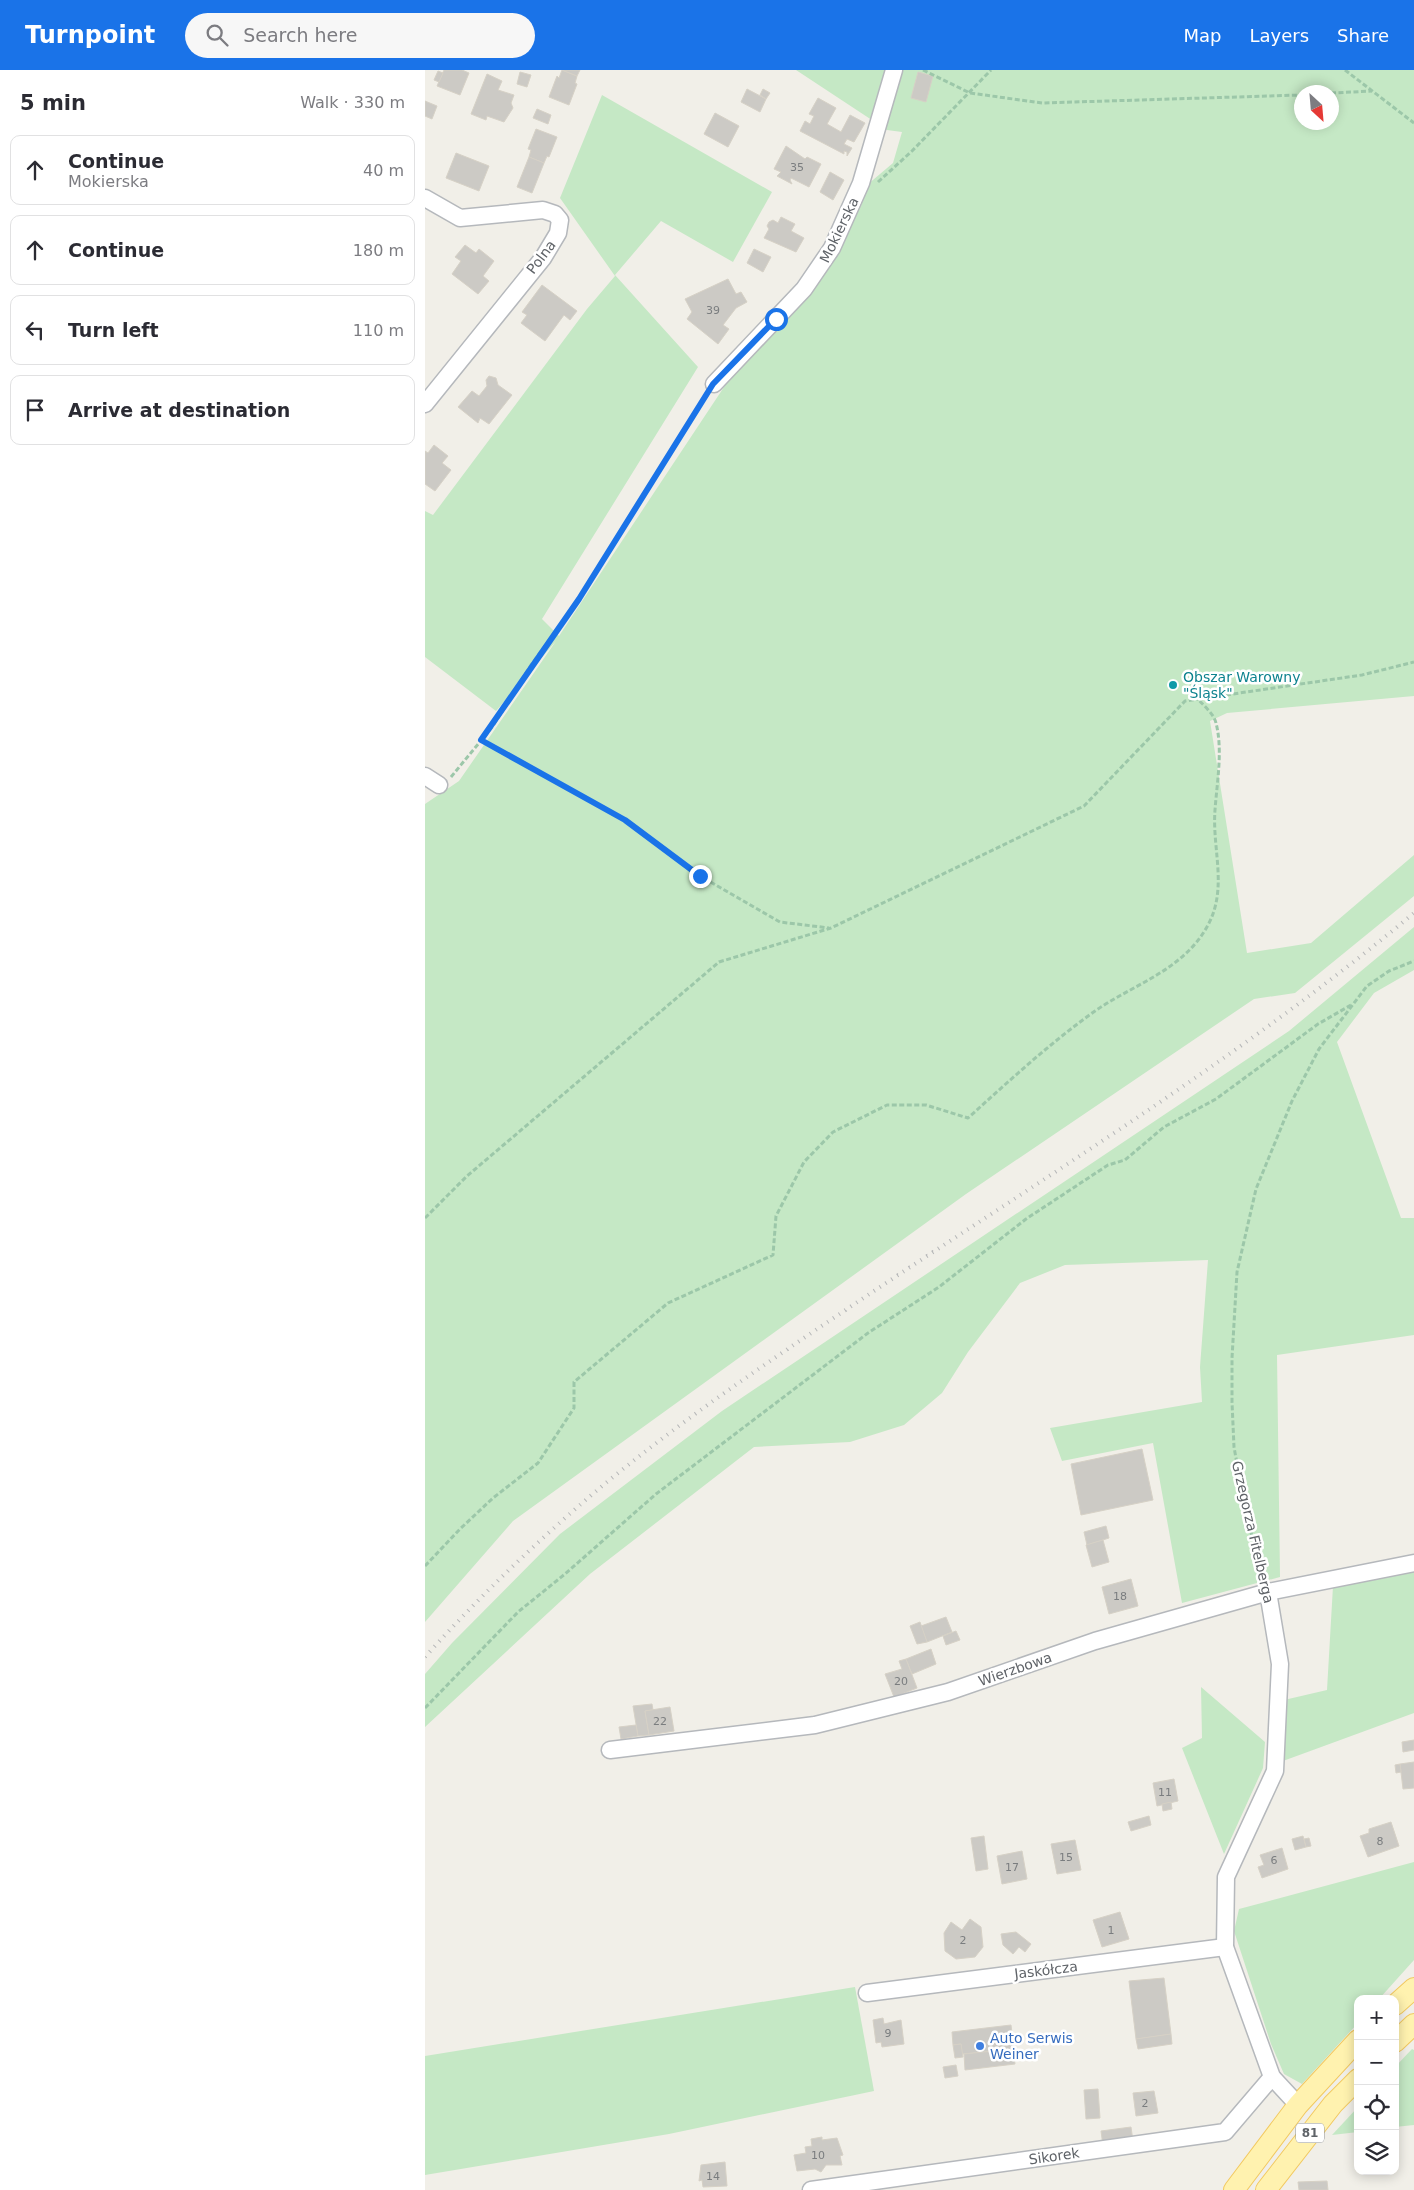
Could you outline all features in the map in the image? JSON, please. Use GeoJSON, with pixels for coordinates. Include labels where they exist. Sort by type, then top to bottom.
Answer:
{"type":"FeatureCollection","features":[{"type":"Feature","properties":{"kind":"main road"},"geometry":{"type":"LineString","coordinates":[[1399,2001],[1414,1988]]}},
{"type":"Feature","properties":{"kind":"main road"},"geometry":{"type":"LineString","coordinates":[[1397,2040],[1414,2024]]}},
{"type":"Feature","properties":{"kind":"main road","name":"81"},"geometry":{"type":"LineString","coordinates":[[1235,2190],[1298,2104],[1354,2044]]}},
{"type":"Feature","properties":{"kind":"main road","name":"81"},"geometry":{"type":"LineString","coordinates":[[1265,2190],[1333,2104],[1354,2083]]}},
{"type":"Feature","properties":{"kind":"street","name":"Mokierska"},"geometry":{"type":"LineString","coordinates":[[713,384],[804,289],[832,248],[861,183],[894,70]]}},
{"type":"Feature","properties":{"kind":"street","name":"Polna"},"geometry":{"type":"LineString","coordinates":[[425,198],[460,218],[543,210],[555,214],[560,220],[558,233],[543,258],[425,404]]}},
{"type":"Feature","properties":{"kind":"street"},"geometry":{"type":"LineString","coordinates":[[425,776],[439,785]]}},
{"type":"Feature","properties":{"kind":"street","name":"Wierzbowa"},"geometry":{"type":"LineString","coordinates":[[610,1750],[815,1725],[948,1692],[1095,1641],[1268,1592],[1414,1563]]}},
{"type":"Feature","properties":{"kind":"street","name":"Grzegorza Fitelberga"},"geometry":{"type":"LineString","coordinates":[[1268,1592],[1280,1664],[1275,1772],[1226,1877],[1225,1947],[1272,2077],[1298,2104]]}},
{"type":"Feature","properties":{"kind":"street","name":"Jaskółcza"},"geometry":{"type":"LineString","coordinates":[[867,1992],[1225,1947]]}},
{"type":"Feature","properties":{"kind":"street","name":"Sikorek"},"geometry":{"type":"LineString","coordinates":[[811,2190],[1225,2132],[1272,2077]]}},
{"type":"Feature","properties":{"kind":"path"},"geometry":{"type":"LineString","coordinates":[[923,70],[970,93],[1042,102],[1294,95]]}},
{"type":"Feature","properties":{"kind":"path"},"geometry":{"type":"LineString","coordinates":[[877,182],[970,93],[991,70]]}},
{"type":"Feature","properties":{"kind":"path"},"geometry":{"type":"LineString","coordinates":[[1345,70],[1414,123]]}},
{"type":"Feature","properties":{"kind":"path"},"geometry":{"type":"LineString","coordinates":[[1339,94],[1373,92]]}},
{"type":"Feature","properties":{"kind":"path"},"geometry":{"type":"LineString","coordinates":[[439,785],[449,780],[481,740],[579,599],[713,384]]}},
{"type":"Feature","properties":{"kind":"path"},"geometry":{"type":"LineString","coordinates":[[425,1218],[467,1176],[719,962],[831,928],[1084,806],[1185,701],[1363,675],[1414,662]]}},
{"type":"Feature","properties":{"kind":"path"},"geometry":{"type":"LineString","coordinates":[[425,1566],[460,1528],[493,1498],[538,1463],[574,1408],[573,1382],[668,1303],[773,1255],[776,1216],[804,1162],[833,1132],[887,1105],[926,1106],[968,1118],[1042,1052],[1096,1010],[1157,977],[1190,950],[1209,925],[1220,889],[1214,821],[1218,747],[1216,722],[1198,699]]}},
{"type":"Feature","properties":{"kind":"path"},"geometry":{"type":"LineString","coordinates":[[481,740],[625,820],[700,876],[780,922],[831,928]]}},
{"type":"Feature","properties":{"kind":"path","name":"Grzegorza Fitelberga"},"geometry":{"type":"LineString","coordinates":[[1268,1592],[1247,1519],[1234,1447],[1232,1358],[1237,1272],[1256,1189],[1289,1110],[1319,1049],[1367,986],[1389,970],[1414,961]]}},
{"type":"Feature","properties":{"kind":"path"},"geometry":{"type":"LineString","coordinates":[[425,1708],[518,1612],[565,1574],[656,1494],[867,1333],[939,1287],[1026,1219],[1108,1165],[1125,1160],[1164,1126],[1216,1099],[1318,1024],[1351,1005]]}},
{"type":"Feature","properties":{"kind":"green space"},"geometry":{"type":"Polygon","coordinates":[[[796,70],[1414,70],[1414,696],[1227,713],[1210,721],[1247,953],[1311,943],[1414,855],[1414,896],[1295,993],[1254,999],[966,1194],[513,1521],[425,1622],[425,804],[459,781],[556,641],[496,711],[425,657],[425,511],[433,515],[587,309],[615,276],[560,198],[602,95],[772,192],[733,262],[661,221],[615,275],[698,367],[542,619],[559,636],[728,381],[814,278],[861,206],[867,185],[893,163],[902,132],[887,130],[796,70]]]}},
{"type":"Feature","properties":{"kind":"green space"},"geometry":{"type":"Polygon","coordinates":[[[1414,927],[1414,970],[1374,993],[1337,1042],[1401,1218],[1414,1218],[1414,1335],[1277,1355],[1280,1577],[1182,1603],[1153,1443],[1062,1461],[1050,1428],[1202,1402],[1200,1367],[1208,1260],[1065,1265],[1020,1283],[968,1352],[942,1393],[904,1425],[850,1442],[754,1447],[590,1574],[425,1727],[425,1674],[452,1643],[560,1534],[722,1411],[1289,1031],[1414,927]]]}},
{"type":"Feature","properties":{"kind":"green space"},"geometry":{"type":"Polygon","coordinates":[[[1414,1571],[1414,1713],[1283,1761],[1284,1700],[1327,1690],[1333,1586],[1414,1571]]]}},
{"type":"Feature","properties":{"kind":"green space"},"geometry":{"type":"Polygon","coordinates":[[[1201,1687],[1265,1742],[1263,1768],[1224,1854],[1182,1748],[1202,1738],[1201,1687]]]}},
{"type":"Feature","properties":{"kind":"green space"},"geometry":{"type":"Polygon","coordinates":[[[1414,1862],[1414,1960],[1383,1995],[1354,1995],[1354,2027],[1302,2084],[1284,2074],[1271,2044],[1234,1931],[1239,1909],[1414,1862]]]}},
{"type":"Feature","properties":{"kind":"green space"},"geometry":{"type":"Polygon","coordinates":[[[855,1987],[874,2091],[669,2134],[425,2175],[425,2056],[855,1987]]]}},
{"type":"Feature","properties":{"kind":"green space"},"geometry":{"type":"Polygon","coordinates":[[[1412,2049],[1414,2050],[1414,2125],[1399,2127],[1399,2063],[1412,2049]]]}},
{"type":"Feature","properties":{"kind":"green space"},"geometry":{"type":"Polygon","coordinates":[[[1354,2111],[1354,2132],[1332,2135],[1354,2111]]]}},
{"type":"Feature","properties":{"kind":"building"},"geometry":{"type":"Polygon","coordinates":[[[444,70],[462,70],[469,73],[460,95],[437,86],[444,70]]]}},
{"type":"Feature","properties":{"kind":"building"},"geometry":{"type":"Polygon","coordinates":[[[562,70],[577,76],[575,83],[577,84],[569,105],[549,97],[557,76],[559,78],[562,70]]]}},
{"type":"Feature","properties":{"kind":"building"},"geometry":{"type":"Polygon","coordinates":[[[562,70],[580,70],[577,76],[562,70]]]}},
{"type":"Feature","properties":{"kind":"building"},"geometry":{"type":"Polygon","coordinates":[[[438,71],[443,73],[439,82],[434,80],[438,71]]]}},
{"type":"Feature","properties":{"kind":"building"},"geometry":{"type":"Polygon","coordinates":[[[520,72],[531,75],[527,87],[517,84],[520,72]]]}},
{"type":"Feature","properties":{"kind":"building"},"geometry":{"type":"Polygon","coordinates":[[[918,72],[933,76],[926,102],[911,98],[918,72]]]}},
{"type":"Feature","properties":{"kind":"building"},"geometry":{"type":"Polygon","coordinates":[[[487,74],[502,81],[498,90],[514,95],[511,103],[513,108],[504,122],[487,116],[486,120],[471,114],[487,74]]]}},
{"type":"Feature","properties":{"kind":"building"},"geometry":{"type":"Polygon","coordinates":[[[747,89],[766,99],[760,112],[741,102],[747,89]]]}},
{"type":"Feature","properties":{"kind":"building"},"geometry":{"type":"Polygon","coordinates":[[[763,89],[770,93],[766,99],[760,95],[763,89]]]}},
{"type":"Feature","properties":{"kind":"building"},"geometry":{"type":"Polygon","coordinates":[[[818,98],[836,108],[827,124],[841,132],[850,115],[865,123],[854,142],[847,139],[844,144],[852,148],[847,156],[847,152],[844,151],[844,154],[800,131],[805,121],[810,124],[814,116],[809,114],[818,98]]]}},
{"type":"Feature","properties":{"kind":"building"},"geometry":{"type":"Polygon","coordinates":[[[425,101],[437,106],[432,119],[425,116],[425,101]]]}},
{"type":"Feature","properties":{"kind":"building"},"geometry":{"type":"Polygon","coordinates":[[[537,109],[551,115],[548,124],[533,118],[537,109]]]}},
{"type":"Feature","properties":{"kind":"building"},"geometry":{"type":"Polygon","coordinates":[[[715,113],[739,126],[728,147],[704,134],[715,113]]]}},
{"type":"Feature","properties":{"kind":"building"},"geometry":{"type":"Polygon","coordinates":[[[536,129],[557,137],[549,157],[547,156],[544,163],[529,157],[531,150],[528,149],[536,129]]]}},
{"type":"Feature","properties":{"kind":"building"},"geometry":{"type":"Polygon","coordinates":[[[786,146],[805,159],[807,157],[821,164],[809,187],[791,178],[792,184],[777,176],[781,172],[774,169],[786,146]]]}},
{"type":"Feature","properties":{"kind":"building"},"geometry":{"type":"Polygon","coordinates":[[[456,153],[489,166],[479,191],[446,178],[456,153]]]}},
{"type":"Feature","properties":{"kind":"building"},"geometry":{"type":"Polygon","coordinates":[[[529,157],[544,163],[532,193],[517,187],[529,157]]]}},
{"type":"Feature","properties":{"kind":"building"},"geometry":{"type":"Polygon","coordinates":[[[830,172],[844,180],[833,200],[820,192],[830,172]]]}},
{"type":"Feature","properties":{"kind":"building"},"geometry":{"type":"Polygon","coordinates":[[[781,217],[795,224],[791,231],[804,238],[796,252],[764,238],[769,229],[767,226],[769,222],[773,220],[778,223],[781,217]]]}},
{"type":"Feature","properties":{"kind":"building"},"geometry":{"type":"Polygon","coordinates":[[[465,245],[476,253],[479,249],[494,261],[483,276],[489,281],[478,294],[452,274],[461,261],[455,257],[465,245]]]}},
{"type":"Feature","properties":{"kind":"building"},"geometry":{"type":"Polygon","coordinates":[[[754,249],[771,257],[763,272],[747,263],[754,249]]]}},
{"type":"Feature","properties":{"kind":"building"},"geometry":{"type":"Polygon","coordinates":[[[728,279],[736,294],[741,292],[747,302],[736,308],[723,325],[729,329],[718,344],[687,319],[692,312],[685,299],[728,279]]]}},
{"type":"Feature","properties":{"kind":"building"},"geometry":{"type":"Polygon","coordinates":[[[542,285],[577,311],[570,320],[564,315],[545,341],[521,323],[527,315],[522,312],[542,285]]]}},
{"type":"Feature","properties":{"kind":"building"},"geometry":{"type":"Polygon","coordinates":[[[489,376],[496,378],[498,385],[512,395],[489,424],[480,418],[478,423],[458,407],[472,391],[479,396],[487,386],[486,380],[489,376]]]}},
{"type":"Feature","properties":{"kind":"building"},"geometry":{"type":"Polygon","coordinates":[[[434,445],[448,456],[442,463],[451,470],[435,491],[425,484],[425,451],[428,453],[434,445]]]}},
{"type":"Feature","properties":{"kind":"building"},"geometry":{"type":"Polygon","coordinates":[[[1142,1449],[1153,1500],[1081,1515],[1071,1464],[1142,1449]]]}},
{"type":"Feature","properties":{"kind":"building"},"geometry":{"type":"Polygon","coordinates":[[[1106,1526],[1109,1538],[1087,1545],[1084,1532],[1106,1526]]]}},
{"type":"Feature","properties":{"kind":"building"},"geometry":{"type":"Polygon","coordinates":[[[1103,1540],[1109,1562],[1092,1567],[1086,1545],[1103,1540]]]}},
{"type":"Feature","properties":{"kind":"building"},"geometry":{"type":"Polygon","coordinates":[[[1131,1579],[1138,1606],[1109,1614],[1102,1587],[1131,1579]]]}},
{"type":"Feature","properties":{"kind":"building"},"geometry":{"type":"Polygon","coordinates":[[[946,1617],[952,1632],[927,1642],[921,1626],[946,1617]]]}},
{"type":"Feature","properties":{"kind":"building"},"geometry":{"type":"Polygon","coordinates":[[[920,1622],[927,1642],[917,1644],[910,1626],[920,1622]]]}},
{"type":"Feature","properties":{"kind":"building"},"geometry":{"type":"Polygon","coordinates":[[[956,1631],[960,1640],[946,1645],[943,1636],[956,1631]]]}},
{"type":"Feature","properties":{"kind":"building"},"geometry":{"type":"Polygon","coordinates":[[[931,1649],[936,1664],[912,1674],[906,1659],[931,1649]]]}},
{"type":"Feature","properties":{"kind":"building"},"geometry":{"type":"Polygon","coordinates":[[[906,1659],[917,1688],[894,1697],[885,1674],[902,1669],[899,1661],[906,1659]]]}},
{"type":"Feature","properties":{"kind":"building"},"geometry":{"type":"Polygon","coordinates":[[[652,1704],[653,1710],[645,1711],[649,1735],[638,1736],[633,1706],[652,1704]]]}},
{"type":"Feature","properties":{"kind":"building"},"geometry":{"type":"Polygon","coordinates":[[[670,1707],[674,1731],[649,1735],[645,1711],[670,1707]]]}},
{"type":"Feature","properties":{"kind":"building"},"geometry":{"type":"Polygon","coordinates":[[[636,1725],[638,1736],[621,1739],[619,1727],[636,1725]]]}},
{"type":"Feature","properties":{"kind":"building"},"geometry":{"type":"Polygon","coordinates":[[[1414,1740],[1414,1750],[1403,1752],[1402,1742],[1414,1740]]]}},
{"type":"Feature","properties":{"kind":"building"},"geometry":{"type":"Polygon","coordinates":[[[1414,1762],[1414,1788],[1403,1789],[1400,1764],[1414,1762]]]}},
{"type":"Feature","properties":{"kind":"building"},"geometry":{"type":"Polygon","coordinates":[[[1400,1764],[1401,1772],[1396,1773],[1395,1765],[1400,1764]]]}},
{"type":"Feature","properties":{"kind":"building"},"geometry":{"type":"Polygon","coordinates":[[[1174,1779],[1178,1801],[1157,1806],[1153,1783],[1174,1779]]]}},
{"type":"Feature","properties":{"kind":"building"},"geometry":{"type":"Polygon","coordinates":[[[1171,1802],[1172,1809],[1163,1811],[1162,1804],[1171,1802]]]}},
{"type":"Feature","properties":{"kind":"building"},"geometry":{"type":"Polygon","coordinates":[[[1149,1816],[1151,1825],[1131,1831],[1128,1822],[1149,1816]]]}},
{"type":"Feature","properties":{"kind":"building"},"geometry":{"type":"Polygon","coordinates":[[[1391,1822],[1399,1846],[1368,1857],[1360,1836],[1369,1833],[1369,1829],[1391,1822]]]}},
{"type":"Feature","properties":{"kind":"building"},"geometry":{"type":"Polygon","coordinates":[[[984,1836],[988,1869],[976,1871],[971,1838],[984,1836]]]}},
{"type":"Feature","properties":{"kind":"building"},"geometry":{"type":"Polygon","coordinates":[[[1303,1836],[1306,1847],[1295,1850],[1292,1839],[1303,1836]]]}},
{"type":"Feature","properties":{"kind":"building"},"geometry":{"type":"Polygon","coordinates":[[[1309,1838],[1311,1846],[1306,1847],[1304,1839],[1309,1838]]]}},
{"type":"Feature","properties":{"kind":"building"},"geometry":{"type":"Polygon","coordinates":[[[1075,1840],[1081,1870],[1057,1874],[1051,1844],[1075,1840]]]}},
{"type":"Feature","properties":{"kind":"building"},"geometry":{"type":"Polygon","coordinates":[[[1282,1848],[1288,1869],[1262,1878],[1258,1867],[1264,1865],[1260,1855],[1282,1848]]]}},
{"type":"Feature","properties":{"kind":"building"},"geometry":{"type":"Polygon","coordinates":[[[1022,1851],[1027,1879],[1002,1884],[997,1856],[1022,1851]]]}},
{"type":"Feature","properties":{"kind":"building"},"geometry":{"type":"Polygon","coordinates":[[[1120,1912],[1129,1939],[1102,1947],[1093,1920],[1120,1912]]]}},
{"type":"Feature","properties":{"kind":"building"},"geometry":{"type":"Polygon","coordinates":[[[970,1919],[981,1927],[983,1947],[975,1957],[956,1959],[945,1951],[944,1933],[951,1922],[962,1930],[970,1919]]]}},
{"type":"Feature","properties":{"kind":"building"},"geometry":{"type":"Polygon","coordinates":[[[1016,1932],[1031,1944],[1025,1952],[1019,1947],[1013,1954],[1003,1945],[1001,1934],[1016,1932]]]}},
{"type":"Feature","properties":{"kind":"building"},"geometry":{"type":"Polygon","coordinates":[[[1164,1978],[1171,2034],[1136,2039],[1129,1981],[1164,1978]]]}},
{"type":"Feature","properties":{"kind":"building"},"geometry":{"type":"Polygon","coordinates":[[[883,2018],[884,2024],[901,2020],[904,2044],[882,2047],[881,2042],[876,2043],[873,2020],[883,2018]]]}},
{"type":"Feature","properties":{"kind":"building"},"geometry":{"type":"Polygon","coordinates":[[[1011,2025],[1014,2049],[962,2054],[961,2044],[953,2045],[952,2032],[1011,2025]]]}},
{"type":"Feature","properties":{"kind":"building"},"geometry":{"type":"Polygon","coordinates":[[[1171,2034],[1172,2044],[1138,2049],[1136,2039],[1171,2034]]]}},
{"type":"Feature","properties":{"kind":"building"},"geometry":{"type":"Polygon","coordinates":[[[961,2044],[963,2057],[955,2058],[953,2045],[961,2044]]]}},
{"type":"Feature","properties":{"kind":"building"},"geometry":{"type":"Polygon","coordinates":[[[1013,2049],[1015,2064],[965,2070],[964,2054],[1013,2049]]]}},
{"type":"Feature","properties":{"kind":"building"},"geometry":{"type":"Polygon","coordinates":[[[956,2065],[958,2076],[945,2078],[943,2067],[956,2065]]]}},
{"type":"Feature","properties":{"kind":"building"},"geometry":{"type":"Polygon","coordinates":[[[1098,2089],[1100,2118],[1086,2119],[1084,2090],[1098,2089]]]}},
{"type":"Feature","properties":{"kind":"building"},"geometry":{"type":"Polygon","coordinates":[[[1154,2091],[1158,2113],[1136,2116],[1133,2093],[1154,2091]]]}},
{"type":"Feature","properties":{"kind":"building"},"geometry":{"type":"Polygon","coordinates":[[[1131,2127],[1133,2141],[1103,2146],[1101,2131],[1131,2127]]]}},
{"type":"Feature","properties":{"kind":"building"},"geometry":{"type":"Polygon","coordinates":[[[822,2137],[822,2140],[837,2138],[843,2155],[840,2156],[842,2165],[826,2165],[821,2172],[815,2169],[797,2171],[794,2155],[806,2153],[805,2147],[812,2146],[811,2139],[822,2137]]]}},
{"type":"Feature","properties":{"kind":"building"},"geometry":{"type":"Polygon","coordinates":[[[725,2162],[727,2186],[703,2187],[702,2180],[699,2181],[701,2165],[725,2162]]]}},
{"type":"Feature","properties":{"kind":"building"},"geometry":{"type":"Polygon","coordinates":[[[1327,2181],[1328,2190],[1299,2190],[1298,2182],[1327,2181]]]}},
{"type":"Feature","properties":{"kind":"railway"},"geometry":{"type":"LineString","coordinates":[[425,1657],[486,1592],[551,1531],[595,1492],[661,1440],[798,1342],[1077,1158],[1215,1064],[1349,965],[1414,913]]}},
{"type":"Feature","properties":{"kind":"place","name":"Obszar Warowny \"Śląsk\""},"geometry":{"type":"Point","coordinates":[1173,685]}},
{"type":"Feature","properties":{"kind":"place","name":"Auto Serwis Weiner"},"geometry":{"type":"Point","coordinates":[980,2046]}},
{"type":"Feature","properties":{"kind":"route"},"geometry":{"type":"LineString","coordinates":[[700,876],[625,820],[481,740],[493,726],[531,665],[579,599],[671,455],[713,384],[776,319]]}}]}
